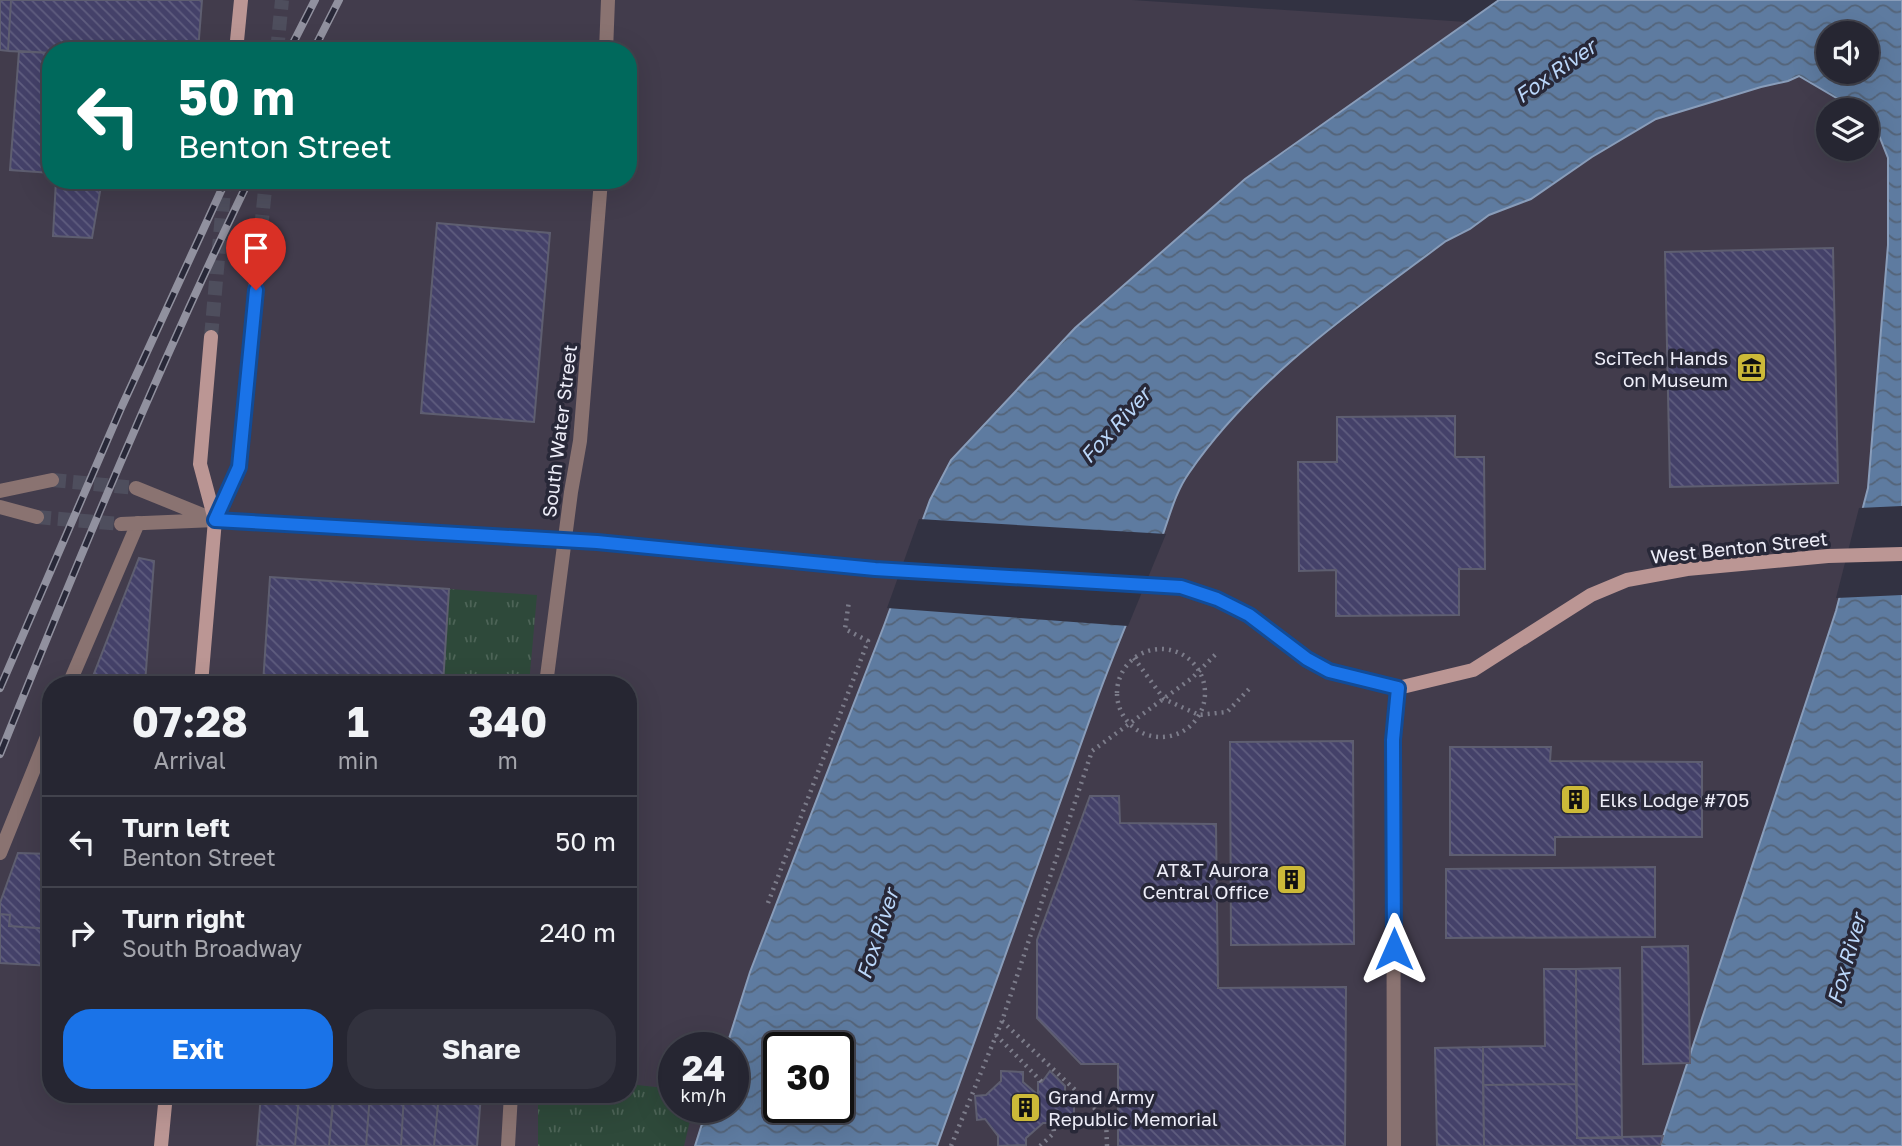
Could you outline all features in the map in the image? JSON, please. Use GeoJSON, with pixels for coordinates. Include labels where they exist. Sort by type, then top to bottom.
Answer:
{"type":"FeatureCollection","features":[{"type":"Feature","properties":{"kind":"street"},"geometry":{"type":"LineString","coordinates":[[237,42],[241,0]]}},
{"type":"Feature","properties":{"kind":"street"},"geometry":{"type":"LineString","coordinates":[[606,42],[608,0]]}},
{"type":"Feature","properties":{"kind":"street","name":"South Water Street"},"geometry":{"type":"LineString","coordinates":[[547,676],[570,492],[580,441],[600,189]]}},
{"type":"Feature","properties":{"kind":"street"},"geometry":{"type":"LineString","coordinates":[[202,676],[215,520],[239,467],[261,229]]}},
{"type":"Feature","properties":{"kind":"street"},"geometry":{"type":"LineString","coordinates":[[211,337],[200,464],[215,520]]}},
{"type":"Feature","properties":{"kind":"street"},"geometry":{"type":"LineString","coordinates":[[0,491],[52,480]]}},
{"type":"Feature","properties":{"kind":"street"},"geometry":{"type":"LineString","coordinates":[[136,488],[215,520]]}},
{"type":"Feature","properties":{"kind":"street"},"geometry":{"type":"LineString","coordinates":[[0,507],[37,517]]}},
{"type":"Feature","properties":{"kind":"street"},"geometry":{"type":"LineString","coordinates":[[121,524],[215,520],[566,540],[875,569],[1181,587],[1217,599],[1249,615],[1307,659],[1329,671],[1398,688],[1393,740],[1394,1146]]}},
{"type":"Feature","properties":{"kind":"street"},"geometry":{"type":"LineString","coordinates":[[72,676],[138,523]]}},
{"type":"Feature","properties":{"kind":"street","name":"West Benton Street"},"geometry":{"type":"LineString","coordinates":[[1398,688],[1473,670],[1591,595],[1626,580],[1687,569],[1828,556],[1902,554]]}},
{"type":"Feature","properties":{"kind":"street"},"geometry":{"type":"LineString","coordinates":[[0,853],[42,749]]}},
{"type":"Feature","properties":{"kind":"street"},"geometry":{"type":"LineString","coordinates":[[161,1146],[165,1103]]}},
{"type":"Feature","properties":{"kind":"street"},"geometry":{"type":"LineString","coordinates":[[508,1146],[511,1103]]}},
{"type":"Feature","properties":{"kind":"path"},"geometry":{"type":"LineString","coordinates":[[768,904],[868,641],[845,629],[849,601]]}},
{"type":"Feature","properties":{"kind":"path"},"geometry":{"type":"LineString","coordinates":[[1157,649],[1170,650],[1191,661],[1199,671],[1205,693],[1204,705],[1191,726],[1180,733],[1167,736],[1142,732],[1131,724],[1122,712],[1118,683],[1134,658],[1157,649]]}},
{"type":"Feature","properties":{"kind":"path"},"geometry":{"type":"LineString","coordinates":[[951,1146],[1002,1020],[1092,751],[1164,699],[1217,653]]}},
{"type":"Feature","properties":{"kind":"path"},"geometry":{"type":"LineString","coordinates":[[1134,658],[1164,699],[1199,716],[1227,712],[1251,687]]}},
{"type":"Feature","properties":{"kind":"path"},"geometry":{"type":"LineString","coordinates":[[1002,1020],[1106,1119],[1107,1146]]}},
{"type":"Feature","properties":{"kind":"path"},"geometry":{"type":"LineString","coordinates":[[996,1035],[1042,1082]]}},
{"type":"Feature","properties":{"kind":"path"},"geometry":{"type":"LineString","coordinates":[[1040,1146],[1054,1133],[1053,1123]]}},
{"type":"Feature","properties":{"kind":"shaded area"},"geometry":{"type":"Polygon","coordinates":[[[0,0],[1132,0],[1467,22],[1245,179],[1075,328],[951,460],[930,500],[750,972],[731,1032],[658,1032],[658,1123],[702,1123],[695,1146],[0,1146],[0,0]]]}},
{"type":"Feature","properties":{"kind":"shaded area"},"geometry":{"type":"Polygon","coordinates":[[[1799,76],[1837,98],[1816,98],[1816,161],[1879,161],[1879,136],[1888,158],[1888,245],[1868,488],[1836,611],[1660,1146],[937,1146],[1122,630],[1174,500],[1205,451],[1256,391],[1294,358],[1446,241],[1470,229],[1489,215],[1531,199],[1592,157],[1656,119],[1799,76]]]}},
{"type":"Feature","properties":{"kind":"green space"},"geometry":{"type":"Polygon","coordinates":[[[449,589],[537,595],[530,676],[444,676],[449,589]]]}},
{"type":"Feature","properties":{"kind":"green space"},"geometry":{"type":"Polygon","coordinates":[[[637,1085],[658,1087],[658,1123],[689,1123],[684,1146],[538,1146],[538,1103],[637,1103],[637,1085]]]}},
{"type":"Feature","properties":{"kind":"water","name":"Fox River"},"geometry":{"type":"Polygon","coordinates":[[[1499,0],[1902,0],[1902,1146],[1660,1146],[1836,611],[1868,488],[1888,245],[1888,158],[1879,136],[1879,98],[1837,98],[1799,76],[1656,119],[1592,157],[1531,199],[1489,215],[1470,229],[1446,241],[1308,347],[1244,406],[1215,438],[1189,473],[1173,504],[1096,702],[937,1146],[695,1146],[702,1123],[749,1123],[749,1032],[731,1032],[750,972],[930,500],[951,460],[1075,328],[1245,179],[1499,0]]]}},
{"type":"Feature","properties":{"kind":"pier"},"geometry":{"type":"Polygon","coordinates":[[[1902,506],[1902,595],[1836,598],[1859,508],[1902,506]]]}},
{"type":"Feature","properties":{"kind":"pier"},"geometry":{"type":"Polygon","coordinates":[[[919,519],[1166,534],[1128,626],[887,608],[919,519]]]}},
{"type":"Feature","properties":{"kind":"building"},"geometry":{"type":"Polygon","coordinates":[[[0,0],[11,0],[8,51],[0,50],[0,0]]]}},
{"type":"Feature","properties":{"kind":"building"},"geometry":{"type":"Polygon","coordinates":[[[11,0],[202,0],[199,42],[42,42],[42,53],[8,51],[11,0]]]}},
{"type":"Feature","properties":{"kind":"building"},"geometry":{"type":"Polygon","coordinates":[[[19,51],[42,52],[42,172],[10,170],[19,51]]]}},
{"type":"Feature","properties":{"kind":"building"},"geometry":{"type":"Polygon","coordinates":[[[56,189],[100,189],[92,238],[53,236],[56,189]]]}},
{"type":"Feature","properties":{"kind":"building"},"geometry":{"type":"Polygon","coordinates":[[[437,223],[550,233],[534,422],[421,413],[437,223]]]}},
{"type":"Feature","properties":{"kind":"building","name":"SciTech Hands on Museum"},"geometry":{"type":"Polygon","coordinates":[[[1833,248],[1838,483],[1670,487],[1665,252],[1833,248]]]}},
{"type":"Feature","properties":{"kind":"building"},"geometry":{"type":"Polygon","coordinates":[[[1455,416],[1455,457],[1484,457],[1485,569],[1459,569],[1459,615],[1336,616],[1336,570],[1299,571],[1298,462],[1337,462],[1337,417],[1455,416]]]}},
{"type":"Feature","properties":{"kind":"building"},"geometry":{"type":"Polygon","coordinates":[[[139,558],[154,561],[146,676],[93,676],[139,558]]]}},
{"type":"Feature","properties":{"kind":"building"},"geometry":{"type":"Polygon","coordinates":[[[270,577],[449,589],[444,676],[264,676],[270,577]]]}},
{"type":"Feature","properties":{"kind":"building","name":"AT&T Aurora Central Office"},"geometry":{"type":"Polygon","coordinates":[[[1353,741],[1354,944],[1231,945],[1230,742],[1353,741]]]}},
{"type":"Feature","properties":{"kind":"building","name":"Elks Lodge #705"},"geometry":{"type":"Polygon","coordinates":[[[1450,747],[1551,747],[1550,761],[1702,762],[1702,837],[1555,837],[1555,855],[1450,855],[1450,747]]]}},
{"type":"Feature","properties":{"kind":"building"},"geometry":{"type":"Polygon","coordinates":[[[1090,796],[1119,796],[1120,823],[1216,824],[1218,988],[1346,987],[1345,1146],[1118,1146],[1118,1064],[1081,1064],[1037,1018],[1037,940],[1090,796]]]}},
{"type":"Feature","properties":{"kind":"building"},"geometry":{"type":"Polygon","coordinates":[[[18,853],[42,854],[42,928],[9,926],[10,915],[0,914],[0,903],[18,853]]]}},
{"type":"Feature","properties":{"kind":"building"},"geometry":{"type":"Polygon","coordinates":[[[1655,867],[1655,937],[1446,938],[1446,869],[1655,867]]]}},
{"type":"Feature","properties":{"kind":"building"},"geometry":{"type":"Polygon","coordinates":[[[0,914],[10,915],[9,926],[42,928],[42,965],[0,963],[0,914]]]}},
{"type":"Feature","properties":{"kind":"building"},"geometry":{"type":"Polygon","coordinates":[[[1688,946],[1690,1063],[1643,1064],[1642,947],[1688,946]]]}},
{"type":"Feature","properties":{"kind":"building"},"geometry":{"type":"Polygon","coordinates":[[[1620,968],[1622,1138],[1577,1138],[1576,969],[1620,968]]]}},
{"type":"Feature","properties":{"kind":"building"},"geometry":{"type":"Polygon","coordinates":[[[1544,969],[1576,969],[1576,1084],[1483,1085],[1483,1047],[1545,1046],[1544,969]]]}},
{"type":"Feature","properties":{"kind":"building"},"geometry":{"type":"Polygon","coordinates":[[[1483,1047],[1484,1146],[1437,1146],[1435,1048],[1483,1047]]]}},
{"type":"Feature","properties":{"kind":"building","name":"Grand Army Republic Memorial"},"geometry":{"type":"Polygon","coordinates":[[[1001,1071],[1023,1072],[1023,1082],[1038,1095],[1038,1082],[1042,1082],[1050,1071],[1065,1086],[1065,1093],[1074,1093],[1074,1123],[1043,1123],[1026,1138],[1026,1145],[998,1146],[998,1136],[985,1119],[977,1120],[975,1096],[986,1095],[1001,1081],[1001,1071]]]}},
{"type":"Feature","properties":{"kind":"building"},"geometry":{"type":"Polygon","coordinates":[[[1576,1084],[1577,1138],[1663,1136],[1660,1146],[1484,1146],[1483,1085],[1576,1084]]]}},
{"type":"Feature","properties":{"kind":"building"},"geometry":{"type":"Polygon","coordinates":[[[260,1103],[298,1103],[295,1146],[257,1146],[260,1103]]]}},
{"type":"Feature","properties":{"kind":"building"},"geometry":{"type":"Polygon","coordinates":[[[298,1103],[333,1103],[329,1146],[295,1146],[298,1103]]]}},
{"type":"Feature","properties":{"kind":"building"},"geometry":{"type":"Polygon","coordinates":[[[333,1103],[369,1103],[366,1146],[329,1146],[333,1103]]]}},
{"type":"Feature","properties":{"kind":"building"},"geometry":{"type":"Polygon","coordinates":[[[369,1103],[403,1103],[401,1146],[366,1146],[369,1103]]]}},
{"type":"Feature","properties":{"kind":"building"},"geometry":{"type":"Polygon","coordinates":[[[403,1103],[438,1103],[434,1146],[401,1146],[403,1103]]]}},
{"type":"Feature","properties":{"kind":"building"},"geometry":{"type":"Polygon","coordinates":[[[438,1103],[480,1103],[477,1146],[434,1146],[438,1103]]]}},
{"type":"Feature","properties":{"kind":"tunnel"},"geometry":{"type":"LineString","coordinates":[[278,42],[282,0]]}},
{"type":"Feature","properties":{"kind":"tunnel"},"geometry":{"type":"LineString","coordinates":[[211,337],[224,189]]}},
{"type":"Feature","properties":{"kind":"tunnel"},"geometry":{"type":"LineString","coordinates":[[261,229],[265,189]]}},
{"type":"Feature","properties":{"kind":"tunnel"},"geometry":{"type":"LineString","coordinates":[[52,480],[136,488]]}},
{"type":"Feature","properties":{"kind":"tunnel"},"geometry":{"type":"LineString","coordinates":[[37,517],[121,524]]}},
{"type":"Feature","properties":{"kind":"railway"},"geometry":{"type":"LineString","coordinates":[[294,42],[315,0]]}},
{"type":"Feature","properties":{"kind":"railway"},"geometry":{"type":"LineString","coordinates":[[318,42],[339,0]]}},
{"type":"Feature","properties":{"kind":"railway"},"geometry":{"type":"LineString","coordinates":[[0,688],[122,406],[222,189]]}},
{"type":"Feature","properties":{"kind":"railway"},"geometry":{"type":"LineString","coordinates":[[0,754],[120,465],[245,189]]}},
{"type":"Feature","properties":{"kind":"place","name":"SciTech Hands on Museum"},"geometry":{"type":"Point","coordinates":[1751,368]}},
{"type":"Feature","properties":{"kind":"place","name":"Elks Lodge #705"},"geometry":{"type":"Point","coordinates":[1576,799]}},
{"type":"Feature","properties":{"kind":"place","name":"AT&T Aurora Central Office"},"geometry":{"type":"Point","coordinates":[1292,880]}},
{"type":"Feature","properties":{"kind":"place","name":"Grand Army Republic Memorial"},"geometry":{"type":"Point","coordinates":[1025,1107]}},
{"type":"Feature","properties":{"kind":"route"},"geometry":{"type":"LineString","coordinates":[[256,290],[239,467],[215,520],[597,542],[875,569],[1181,587],[1217,599],[1249,615],[1307,659],[1329,671],[1398,688],[1393,740],[1394,949]]}}]}
